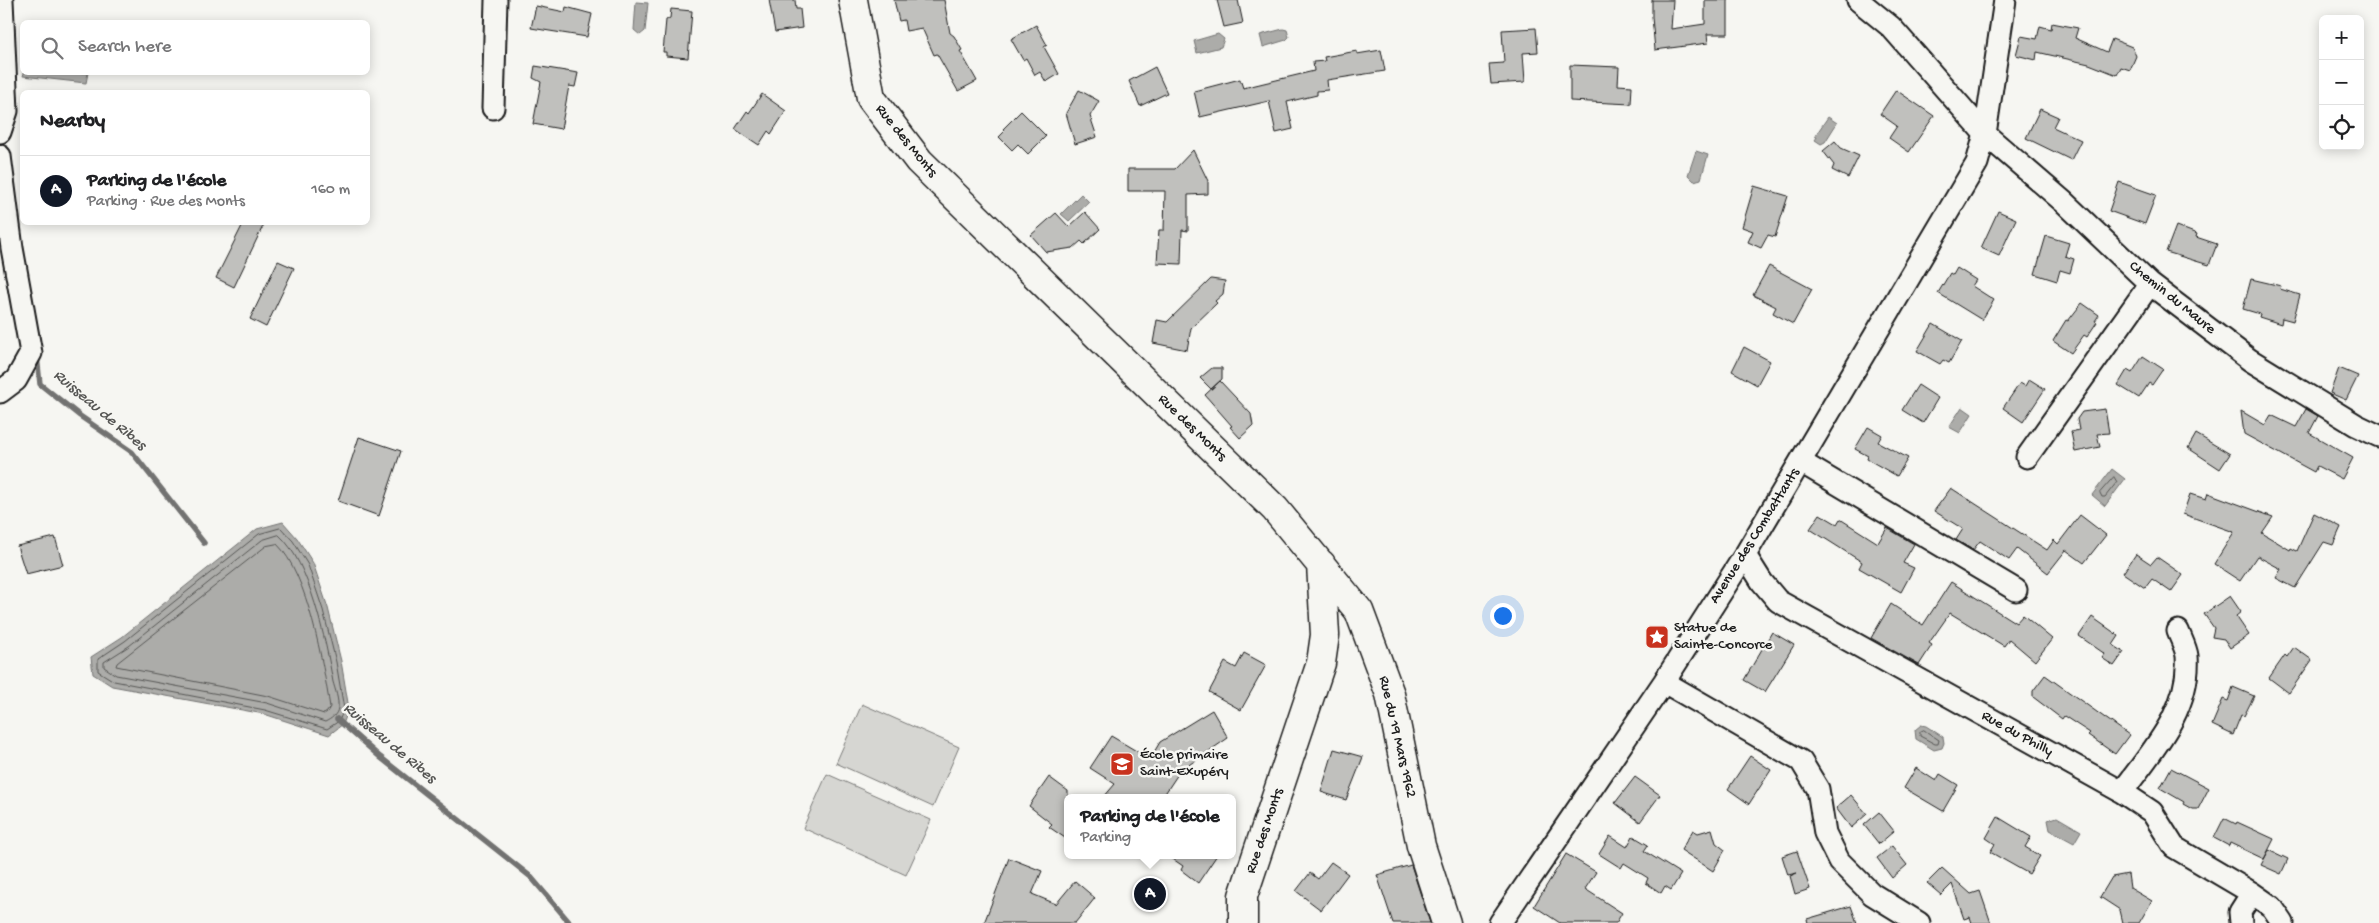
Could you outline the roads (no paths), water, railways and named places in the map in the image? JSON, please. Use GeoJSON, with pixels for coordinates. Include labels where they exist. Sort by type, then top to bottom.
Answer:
{"type":"FeatureCollection","features":[{"type":"Feature","properties":{"kind":"street"},"geometry":{"type":"LineString","coordinates":[[0,132],[15,113],[2,0]]}},
{"type":"Feature","properties":{"kind":"street"},"geometry":{"type":"LineString","coordinates":[[493,108],[496,0]]}},
{"type":"Feature","properties":{"kind":"street","name":"Rue des Monts"},"geometry":{"type":"LineString","coordinates":[[852,0],[872,98],[919,161],[1275,509],[1321,564],[1324,642],[1314,687],[1243,896],[1243,923]]}},
{"type":"Feature","properties":{"kind":"street","name":"Chemin du Maure"},"geometry":{"type":"LineString","coordinates":[[1858,0],[1891,27],[1985,134],[2065,203],[2150,284],[2250,360],[2356,425],[2379,436]]}},
{"type":"Feature","properties":{"kind":"street","name":"Avenue des Combattants"},"geometry":{"type":"LineString","coordinates":[[1500,923],[1664,682],[1745,555],[1977,163],[1985,134],[2005,0]]}},
{"type":"Feature","properties":{"kind":"street"},"geometry":{"type":"LineString","coordinates":[[0,156],[12,248],[31,353],[16,380],[0,392]]}},
{"type":"Feature","properties":{"kind":"street"},"geometry":{"type":"LineString","coordinates":[[2027,457],[2150,284]]}},
{"type":"Feature","properties":{"kind":"street"},"geometry":{"type":"LineString","coordinates":[[1801,462],[2016,590]]}},
{"type":"Feature","properties":{"kind":"street","name":"Rue du Philly"},"geometry":{"type":"LineString","coordinates":[[1745,555],[1762,582],[1778,601],[2122,792],[2152,812],[2174,847],[2252,893],[2272,907],[2283,923]]}},
{"type":"Feature","properties":{"kind":"street","name":"Rue du 19 Mars 1962"},"geometry":{"type":"LineString","coordinates":[[1321,564],[1360,611],[1368,630],[1390,694],[1421,846],[1446,923]]}},
{"type":"Feature","properties":{"kind":"street"},"geometry":{"type":"LineString","coordinates":[[1324,642],[1341,628],[1354,627],[1368,630]]}},
{"type":"Feature","properties":{"kind":"street"},"geometry":{"type":"LineString","coordinates":[[2122,792],[2177,715],[2184,688],[2187,655],[2178,631]]}},
{"type":"Feature","properties":{"kind":"street"},"geometry":{"type":"LineString","coordinates":[[1664,682],[1801,761],[1818,789],[1826,833],[1839,861],[1872,894],[1919,923]]}},
{"type":"Feature","properties":{"kind":"street"},"geometry":{"type":"LineString","coordinates":[[2241,923],[2240,912],[2252,893]]}},
{"type":"Feature","properties":{"kind":"water"},"geometry":{"type":"Polygon","coordinates":[[[636,2],[648,3],[645,31],[640,35],[634,30],[636,2]]]}},
{"type":"Feature","properties":{"kind":"water"},"geometry":{"type":"Polygon","coordinates":[[[1283,29],[1287,30],[1289,37],[1286,40],[1263,47],[1260,35],[1283,29]]]}},
{"type":"Feature","properties":{"kind":"water"},"geometry":{"type":"Polygon","coordinates":[[[1218,34],[1224,39],[1221,47],[1197,53],[1194,41],[1218,34]]]}},
{"type":"Feature","properties":{"kind":"water"},"geometry":{"type":"Polygon","coordinates":[[[23,75],[88,75],[86,83],[23,75]]]}},
{"type":"Feature","properties":{"kind":"water"},"geometry":{"type":"Polygon","coordinates":[[[1828,117],[1837,123],[1825,142],[1821,144],[1815,140],[1817,137],[1815,136],[1828,117]]]}},
{"type":"Feature","properties":{"kind":"water"},"geometry":{"type":"Polygon","coordinates":[[[1696,151],[1708,155],[1701,179],[1694,181],[1688,175],[1696,151]]]}},
{"type":"Feature","properties":{"kind":"water"},"geometry":{"type":"Polygon","coordinates":[[[1081,194],[1089,202],[1069,221],[1061,214],[1081,194]]]}},
{"type":"Feature","properties":{"kind":"water"},"geometry":{"type":"Polygon","coordinates":[[[1962,407],[1972,414],[1960,433],[1949,427],[1962,407]]]}},
{"type":"Feature","properties":{"kind":"water"},"geometry":{"type":"Polygon","coordinates":[[[2112,469],[2125,479],[2105,506],[2092,495],[2112,469]]]}},
{"type":"Feature","properties":{"kind":"water"},"geometry":{"type":"Polygon","coordinates":[[[283,522],[297,538],[313,563],[328,608],[341,661],[349,709],[343,724],[329,735],[264,714],[112,686],[93,674],[91,657],[122,637],[257,529],[283,522]]]}},
{"type":"Feature","properties":{"kind":"water"},"geometry":{"type":"Polygon","coordinates":[[[1921,725],[1926,726],[1943,737],[1944,743],[1942,748],[1934,750],[1916,739],[1915,730],[1921,725]]]}},
{"type":"Feature","properties":{"kind":"water"},"geometry":{"type":"Polygon","coordinates":[[[2057,817],[2081,831],[2074,843],[2050,830],[2048,820],[2057,817]]]}},
{"type":"Feature","properties":{"kind":"waterway","name":"Ruisseau de Ribes"},"geometry":{"type":"LineString","coordinates":[[37,356],[40,384],[80,416],[132,452],[204,543]]}},
{"type":"Feature","properties":{"kind":"waterway","name":"Ruisseau de Ribes"},"geometry":{"type":"LineString","coordinates":[[337,719],[380,757],[531,877],[570,923]]}},
{"type":"Feature","properties":{"kind":"place","name":"Statue de Sainte-Concorce"},"geometry":{"type":"Point","coordinates":[1657,637]}},
{"type":"Feature","properties":{"kind":"place","name":"École primaire Saint-Exupéry"},"geometry":{"type":"Point","coordinates":[1122,764]}},
{"type":"Feature","properties":{"kind":"place","name":"Parking de l'école"},"geometry":{"type":"Point","coordinates":[1150,894]}}]}
